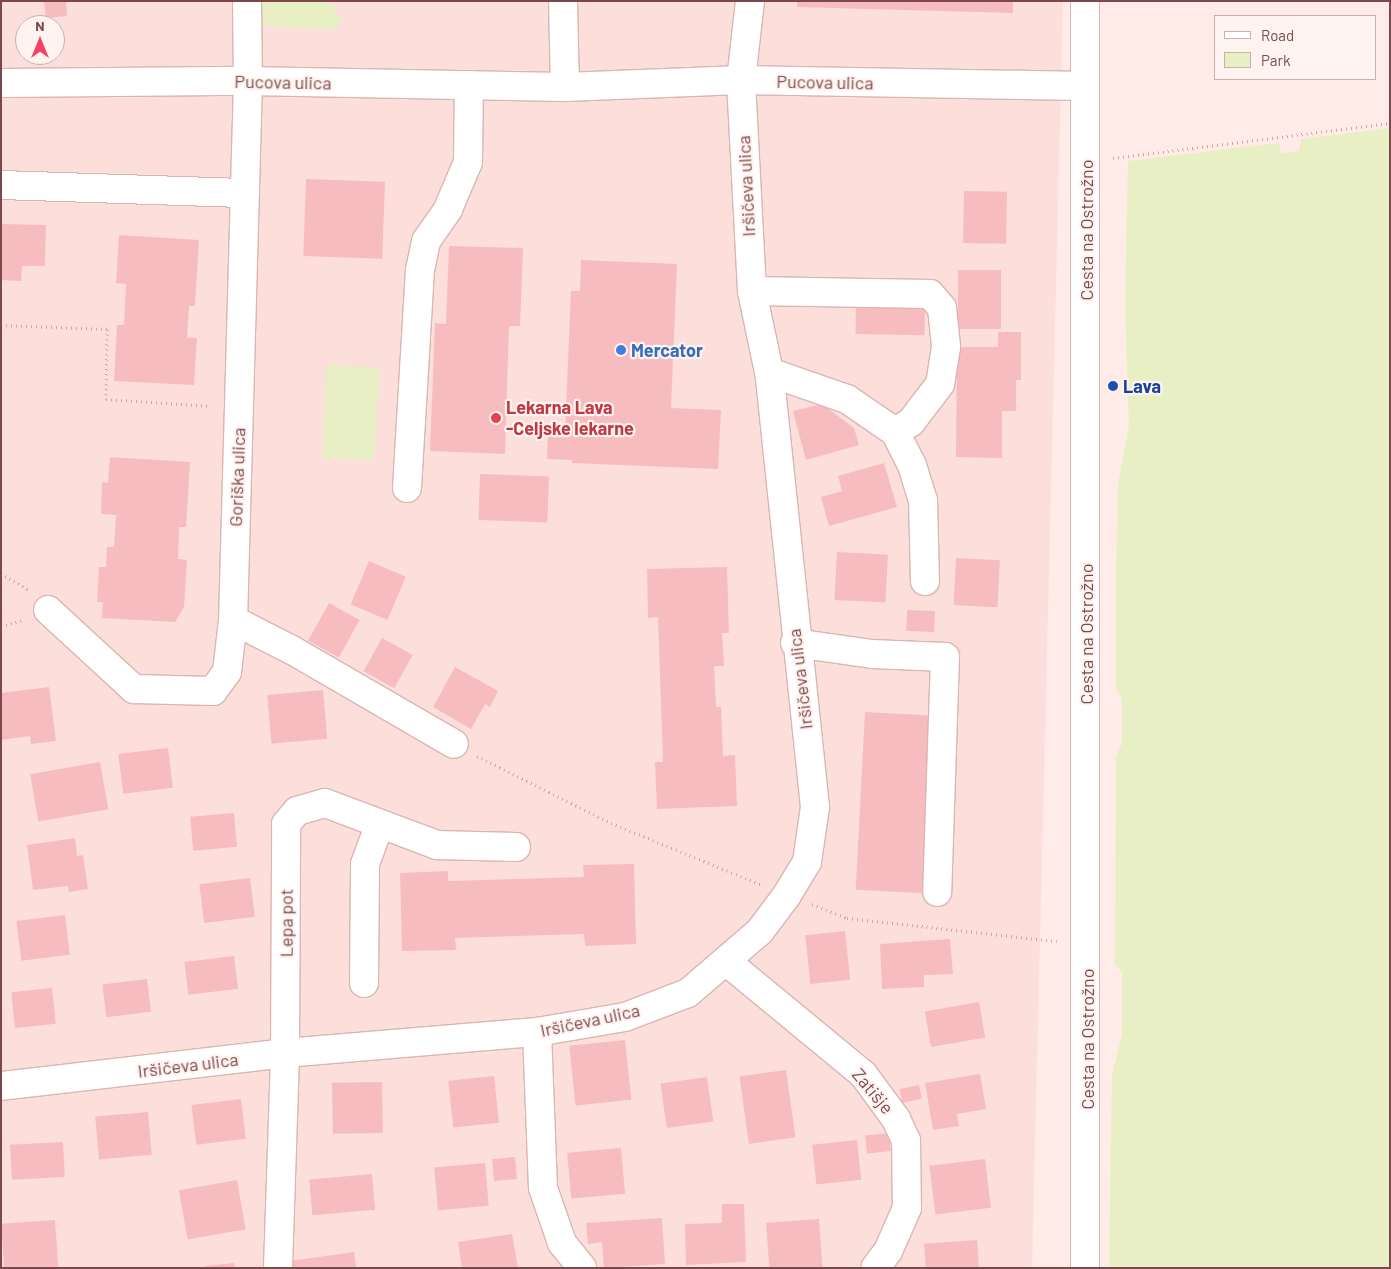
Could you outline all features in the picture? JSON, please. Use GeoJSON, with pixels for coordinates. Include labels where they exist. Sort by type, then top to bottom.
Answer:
{"type":"FeatureCollection","features":[{"type":"Feature","properties":{"kind":"street","name":"Goriška ulica"},"geometry":{"type":"LineString","coordinates":[[48,610],[134,688],[213,691],[227,672],[233,620],[248,81],[247,1]]}},
{"type":"Feature","properties":{"kind":"street"},"geometry":{"type":"LineString","coordinates":[[563,1],[565,87]]}},
{"type":"Feature","properties":{"kind":"street"},"geometry":{"type":"LineString","coordinates":[[741,80],[750,1]]}},
{"type":"Feature","properties":{"kind":"street","name":"Cesta na Ostrožno"},"geometry":{"type":"LineString","coordinates":[[1085,1268],[1087,945],[1086,1]]}},
{"type":"Feature","properties":{"kind":"street","name":"Pucova ulica"},"geometry":{"type":"LineString","coordinates":[[1,83],[248,81],[565,87],[741,80],[1085,86]]}},
{"type":"Feature","properties":{"kind":"street","name":"Iršičeva ulica"},"geometry":{"type":"LineString","coordinates":[[1,1086],[285,1053],[537,1032],[634,1014],[688,993],[727,962],[760,931],[787,895],[806,862],[815,807],[795,643],[769,372],[752,292],[741,80]]}},
{"type":"Feature","properties":{"kind":"street"},"geometry":{"type":"LineString","coordinates":[[407,488],[420,270],[426,241],[448,209],[468,162],[469,85]]}},
{"type":"Feature","properties":{"kind":"street"},"geometry":{"type":"LineString","coordinates":[[1,185],[245,194]]}},
{"type":"Feature","properties":{"kind":"street"},"geometry":{"type":"LineString","coordinates":[[752,292],[930,294],[942,308],[946,347],[940,384],[911,422],[895,432]]}},
{"type":"Feature","properties":{"kind":"street"},"geometry":{"type":"LineString","coordinates":[[769,372],[847,399],[895,432],[912,465],[923,500],[925,581]]}},
{"type":"Feature","properties":{"kind":"street"},"geometry":{"type":"LineString","coordinates":[[233,620],[454,744]]}},
{"type":"Feature","properties":{"kind":"street"},"geometry":{"type":"LineString","coordinates":[[795,643],[872,654],[945,657],[937,892]]}},
{"type":"Feature","properties":{"kind":"street","name":"Lepa pot"},"geometry":{"type":"LineString","coordinates":[[278,1268],[285,1053],[286,824],[297,811],[324,803],[379,826],[437,845],[516,847]]}},
{"type":"Feature","properties":{"kind":"street"},"geometry":{"type":"LineString","coordinates":[[364,983],[365,864],[379,826]]}},
{"type":"Feature","properties":{"kind":"street","name":"Zatišje"},"geometry":{"type":"LineString","coordinates":[[727,962],[863,1074],[896,1119],[906,1140],[906,1208],[888,1251],[875,1268]]}},
{"type":"Feature","properties":{"kind":"street"},"geometry":{"type":"LineString","coordinates":[[537,1032],[543,1188],[562,1243],[582,1268]]}},
{"type":"Feature","properties":{"kind":"path"},"geometry":{"type":"LineString","coordinates":[[1086,161],[1390,123]]}},
{"type":"Feature","properties":{"kind":"path"},"geometry":{"type":"LineString","coordinates":[[1,325],[107,329],[106,399],[238,408]]}},
{"type":"Feature","properties":{"kind":"path"},"geometry":{"type":"LineString","coordinates":[[454,744],[611,823],[847,918],[1087,945]]}},
{"type":"Feature","properties":{"kind":"shaded area"},"geometry":{"type":"Polygon","coordinates":[[[1,1],[1063,1],[1032,1268],[1,1268],[1,1]]]}},
{"type":"Feature","properties":{"kind":"green space"},"geometry":{"type":"Polygon","coordinates":[[[243,1],[330,1],[341,18],[339,26],[329,30],[262,26],[243,1]]]}},
{"type":"Feature","properties":{"kind":"green space"},"geometry":{"type":"Polygon","coordinates":[[[1390,128],[1390,1268],[1109,1268],[1112,1076],[1122,1034],[1122,972],[1115,965],[1116,757],[1122,743],[1122,697],[1116,690],[1116,572],[1118,484],[1129,425],[1125,306],[1128,161],[1279,143],[1281,153],[1299,151],[1301,139],[1390,128]]]}},
{"type":"Feature","properties":{"kind":"green space"},"geometry":{"type":"Polygon","coordinates":[[[327,365],[379,368],[374,461],[322,458],[327,365]]]}},
{"type":"Feature","properties":{"kind":"building"},"geometry":{"type":"Polygon","coordinates":[[[44,1],[66,1],[67,16],[46,15],[44,1]]]}},
{"type":"Feature","properties":{"kind":"building"},"geometry":{"type":"Polygon","coordinates":[[[797,1],[1013,1],[1013,13],[797,7],[797,1]]]}},
{"type":"Feature","properties":{"kind":"building"},"geometry":{"type":"Polygon","coordinates":[[[306,179],[385,182],[382,259],[303,256],[306,179]]]}},
{"type":"Feature","properties":{"kind":"building"},"geometry":{"type":"Polygon","coordinates":[[[964,191],[1007,192],[1006,244],[963,243],[964,191]]]}},
{"type":"Feature","properties":{"kind":"building"},"geometry":{"type":"Polygon","coordinates":[[[1,224],[46,225],[45,266],[22,266],[21,281],[1,280],[1,224]]]}},
{"type":"Feature","properties":{"kind":"building"},"geometry":{"type":"Polygon","coordinates":[[[119,235],[199,240],[195,306],[189,306],[187,338],[197,338],[194,385],[114,381],[117,325],[124,325],[126,284],[116,283],[119,235]]]}},
{"type":"Feature","properties":{"kind":"building"},"geometry":{"type":"Polygon","coordinates":[[[449,246],[523,248],[520,326],[509,326],[505,454],[430,451],[435,323],[446,324],[449,246]]]}},
{"type":"Feature","properties":{"kind":"building","name":"Mercator"},"geometry":{"type":"Polygon","coordinates":[[[581,260],[677,264],[671,408],[721,410],[718,469],[572,463],[572,460],[547,459],[548,431],[565,432],[571,291],[580,291],[581,260]]]}},
{"type":"Feature","properties":{"kind":"building"},"geometry":{"type":"Polygon","coordinates":[[[958,270],[1001,270],[1001,329],[958,329],[958,270]]]}},
{"type":"Feature","properties":{"kind":"building"},"geometry":{"type":"Polygon","coordinates":[[[856,303],[925,304],[924,335],[855,334],[856,303]]]}},
{"type":"Feature","properties":{"kind":"building"},"geometry":{"type":"Polygon","coordinates":[[[998,332],[1021,332],[1021,380],[1016,380],[1016,411],[1002,411],[1002,458],[956,457],[957,347],[998,347],[998,332]]]}},
{"type":"Feature","properties":{"kind":"building"},"geometry":{"type":"Polygon","coordinates":[[[822,404],[854,428],[859,445],[806,460],[793,411],[822,404]]]}},
{"type":"Feature","properties":{"kind":"building"},"geometry":{"type":"Polygon","coordinates":[[[110,457],[190,462],[186,527],[179,527],[178,559],[187,560],[184,607],[175,622],[102,618],[103,602],[97,602],[99,567],[106,567],[107,547],[114,547],[116,515],[101,514],[102,482],[108,483],[110,457]]]}},
{"type":"Feature","properties":{"kind":"building"},"geometry":{"type":"Polygon","coordinates":[[[884,463],[897,507],[829,526],[821,497],[842,491],[838,476],[884,463]]]}},
{"type":"Feature","properties":{"kind":"building"},"geometry":{"type":"Polygon","coordinates":[[[480,474],[549,476],[547,522],[478,520],[480,474]]]}},
{"type":"Feature","properties":{"kind":"building"},"geometry":{"type":"Polygon","coordinates":[[[837,552],[888,555],[885,603],[834,600],[837,552]]]}},
{"type":"Feature","properties":{"kind":"building"},"geometry":{"type":"Polygon","coordinates":[[[956,558],[1000,560],[997,607],[954,605],[956,558]]]}},
{"type":"Feature","properties":{"kind":"building"},"geometry":{"type":"Polygon","coordinates":[[[369,561],[406,577],[387,620],[351,604],[369,561]]]}},
{"type":"Feature","properties":{"kind":"building"},"geometry":{"type":"Polygon","coordinates":[[[727,567],[729,633],[722,633],[724,666],[714,666],[716,707],[721,707],[723,756],[735,755],[737,806],[657,809],[655,762],[663,762],[658,617],[648,618],[647,569],[727,567]]]}},
{"type":"Feature","properties":{"kind":"building"},"geometry":{"type":"Polygon","coordinates":[[[329,603],[360,620],[339,658],[308,641],[329,603]]]}},
{"type":"Feature","properties":{"kind":"building"},"geometry":{"type":"Polygon","coordinates":[[[907,610],[935,611],[934,632],[906,631],[907,610]]]}},
{"type":"Feature","properties":{"kind":"building"},"geometry":{"type":"Polygon","coordinates":[[[382,638],[413,655],[394,688],[364,671],[382,638]]]}},
{"type":"Feature","properties":{"kind":"building"},"geometry":{"type":"Polygon","coordinates":[[[455,667],[498,691],[490,707],[485,704],[471,729],[433,707],[455,667]]]}},
{"type":"Feature","properties":{"kind":"building"},"geometry":{"type":"Polygon","coordinates":[[[49,687],[56,741],[31,744],[30,736],[1,740],[1,693],[49,687]]]}},
{"type":"Feature","properties":{"kind":"building"},"geometry":{"type":"Polygon","coordinates":[[[323,690],[327,739],[271,744],[267,695],[323,690]]]}},
{"type":"Feature","properties":{"kind":"building"},"geometry":{"type":"Polygon","coordinates":[[[865,712],[932,716],[923,893],[856,890],[865,712]]]}},
{"type":"Feature","properties":{"kind":"building"},"geometry":{"type":"Polygon","coordinates":[[[168,748],[173,788],[123,794],[118,754],[168,748]]]}},
{"type":"Feature","properties":{"kind":"building"},"geometry":{"type":"Polygon","coordinates":[[[100,762],[108,809],[38,822],[30,774],[100,762]]]}},
{"type":"Feature","properties":{"kind":"building"},"geometry":{"type":"Polygon","coordinates":[[[234,813],[237,847],[193,851],[190,817],[234,813]]]}},
{"type":"Feature","properties":{"kind":"building"},"geometry":{"type":"Polygon","coordinates":[[[75,838],[77,856],[83,855],[88,889],[69,892],[68,886],[33,890],[27,845],[75,838]]]}},
{"type":"Feature","properties":{"kind":"building"},"geometry":{"type":"Polygon","coordinates":[[[634,864],[636,944],[585,946],[584,934],[455,938],[456,950],[402,951],[400,873],[448,871],[448,881],[584,877],[583,865],[634,864]]]}},
{"type":"Feature","properties":{"kind":"building"},"geometry":{"type":"Polygon","coordinates":[[[250,878],[255,917],[204,923],[199,884],[250,878]]]}},
{"type":"Feature","properties":{"kind":"building"},"geometry":{"type":"Polygon","coordinates":[[[65,915],[70,955],[21,961],[16,921],[65,915]]]}},
{"type":"Feature","properties":{"kind":"building"},"geometry":{"type":"Polygon","coordinates":[[[845,931],[850,980],[810,984],[805,935],[845,931]]]}},
{"type":"Feature","properties":{"kind":"building"},"geometry":{"type":"Polygon","coordinates":[[[950,939],[953,974],[924,975],[924,987],[882,989],[880,944],[950,939]]]}},
{"type":"Feature","properties":{"kind":"building"},"geometry":{"type":"Polygon","coordinates":[[[234,956],[238,989],[188,995],[184,962],[234,956]]]}},
{"type":"Feature","properties":{"kind":"building"},"geometry":{"type":"Polygon","coordinates":[[[147,979],[151,1012],[106,1017],[102,984],[147,979]]]}},
{"type":"Feature","properties":{"kind":"building"},"geometry":{"type":"Polygon","coordinates":[[[52,988],[56,1024],[15,1028],[11,992],[52,988]]]}},
{"type":"Feature","properties":{"kind":"building"},"geometry":{"type":"Polygon","coordinates":[[[979,1002],[985,1037],[931,1047],[925,1012],[979,1002]]]}},
{"type":"Feature","properties":{"kind":"building"},"geometry":{"type":"Polygon","coordinates":[[[625,1040],[631,1100],[576,1106],[569,1046],[625,1040]]]}},
{"type":"Feature","properties":{"kind":"building"},"geometry":{"type":"Polygon","coordinates":[[[786,1070],[795,1137],[749,1144],[739,1077],[786,1070]]]}},
{"type":"Feature","properties":{"kind":"building"},"geometry":{"type":"Polygon","coordinates":[[[980,1074],[986,1109],[957,1114],[959,1126],[933,1130],[925,1083],[980,1074]]]}},
{"type":"Feature","properties":{"kind":"building"},"geometry":{"type":"Polygon","coordinates":[[[494,1076],[499,1123],[453,1128],[448,1081],[494,1076]]]}},
{"type":"Feature","properties":{"kind":"building"},"geometry":{"type":"Polygon","coordinates":[[[707,1077],[713,1122],[667,1128],[660,1084],[707,1077]]]}},
{"type":"Feature","properties":{"kind":"building"},"geometry":{"type":"Polygon","coordinates":[[[382,1082],[383,1133],[333,1134],[332,1083],[382,1082]]]}},
{"type":"Feature","properties":{"kind":"building"},"geometry":{"type":"Polygon","coordinates":[[[919,1085],[922,1099],[902,1103],[899,1089],[919,1085]]]}},
{"type":"Feature","properties":{"kind":"building"},"geometry":{"type":"Polygon","coordinates":[[[241,1099],[246,1139],[196,1145],[191,1105],[241,1099]]]}},
{"type":"Feature","properties":{"kind":"building"},"geometry":{"type":"Polygon","coordinates":[[[148,1112],[152,1155],[99,1159],[95,1117],[148,1112]]]}},
{"type":"Feature","properties":{"kind":"building"},"geometry":{"type":"Polygon","coordinates":[[[889,1133],[891,1151],[867,1153],[865,1136],[889,1133]]]}},
{"type":"Feature","properties":{"kind":"building"},"geometry":{"type":"Polygon","coordinates":[[[857,1140],[861,1180],[816,1184],[812,1145],[857,1140]]]}},
{"type":"Feature","properties":{"kind":"building"},"geometry":{"type":"Polygon","coordinates":[[[63,1142],[65,1177],[12,1180],[10,1145],[63,1142]]]}},
{"type":"Feature","properties":{"kind":"building"},"geometry":{"type":"Polygon","coordinates":[[[621,1148],[625,1194],[571,1199],[567,1153],[621,1148]]]}},
{"type":"Feature","properties":{"kind":"building"},"geometry":{"type":"Polygon","coordinates":[[[515,1157],[517,1179],[494,1181],[492,1159],[515,1157]]]}},
{"type":"Feature","properties":{"kind":"building"},"geometry":{"type":"Polygon","coordinates":[[[985,1159],[991,1208],[935,1214],[929,1166],[985,1159]]]}},
{"type":"Feature","properties":{"kind":"building"},"geometry":{"type":"Polygon","coordinates":[[[485,1163],[489,1206],[438,1210],[434,1167],[485,1163]]]}},
{"type":"Feature","properties":{"kind":"building"},"geometry":{"type":"Polygon","coordinates":[[[372,1174],[375,1210],[312,1215],[309,1179],[372,1174]]]}},
{"type":"Feature","properties":{"kind":"building"},"geometry":{"type":"Polygon","coordinates":[[[237,1180],[246,1229],[188,1239],[179,1190],[237,1180]]]}},
{"type":"Feature","properties":{"kind":"building"},"geometry":{"type":"Polygon","coordinates":[[[722,1204],[744,1204],[746,1262],[686,1265],[685,1224],[722,1223],[722,1204]]]}},
{"type":"Feature","properties":{"kind":"building"},"geometry":{"type":"Polygon","coordinates":[[[662,1218],[665,1264],[604,1268],[602,1242],[588,1244],[586,1223],[662,1218]]]}},
{"type":"Feature","properties":{"kind":"building"},"geometry":{"type":"Polygon","coordinates":[[[819,1219],[822,1268],[769,1268],[766,1223],[819,1219]]]}},
{"type":"Feature","properties":{"kind":"building"},"geometry":{"type":"Polygon","coordinates":[[[55,1220],[58,1268],[4,1268],[1,1224],[55,1220]]]}},
{"type":"Feature","properties":{"kind":"building"},"geometry":{"type":"Polygon","coordinates":[[[512,1234],[518,1268],[462,1268],[458,1242],[512,1234]]]}},
{"type":"Feature","properties":{"kind":"building"},"geometry":{"type":"Polygon","coordinates":[[[977,1240],[979,1268],[926,1268],[924,1244],[977,1240]]]}},
{"type":"Feature","properties":{"kind":"building"},"geometry":{"type":"Polygon","coordinates":[[[354,1252],[356,1268],[291,1268],[290,1261],[354,1252]]]}},
{"type":"Feature","properties":{"kind":"building"},"geometry":{"type":"Polygon","coordinates":[[[234,1263],[235,1268],[205,1268],[205,1266],[234,1263]]]}},
{"type":"Feature","properties":{"kind":"place","name":"Mercator"},"geometry":{"type":"Point","coordinates":[621,350]}},
{"type":"Feature","properties":{"kind":"place","name":"Lava"},"geometry":{"type":"Point","coordinates":[1113,386]}},
{"type":"Feature","properties":{"kind":"place","name":"Lekarna Lava -Celjske lekarne"},"geometry":{"type":"Point","coordinates":[496,418]}}]}
